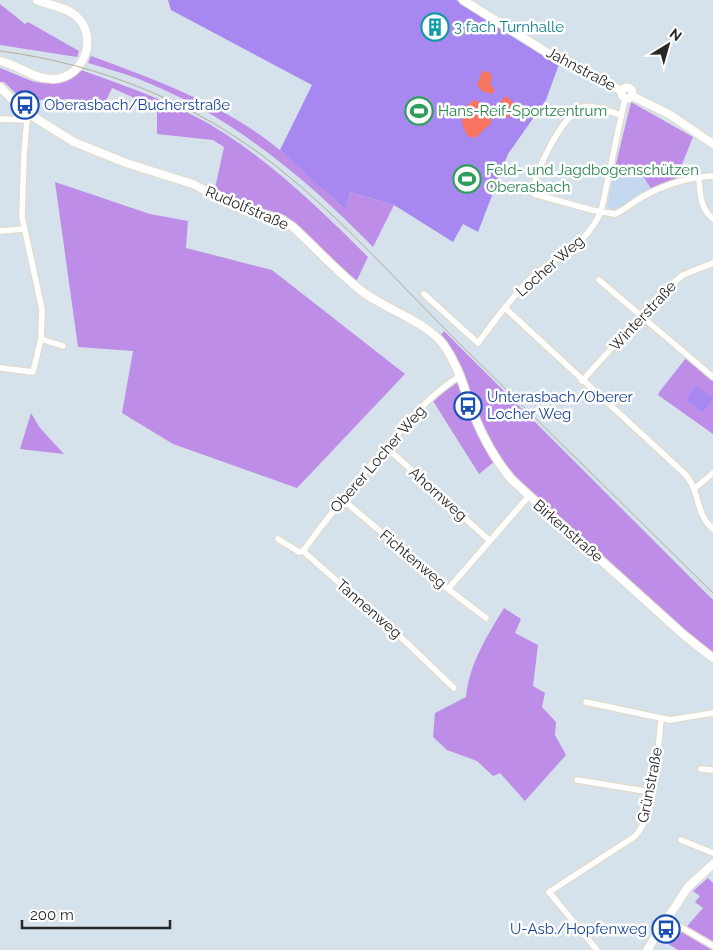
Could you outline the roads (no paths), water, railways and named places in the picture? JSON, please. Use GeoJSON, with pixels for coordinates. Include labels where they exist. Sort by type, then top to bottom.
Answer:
{"type":"FeatureCollection","features":[{"type":"Feature","properties":{"kind":"street"},"geometry":{"type":"LineString","coordinates":[[0,61],[41,78],[56,79],[67,76],[77,68],[86,55],[89,42],[85,28],[76,16],[64,8],[37,0]]}},
{"type":"Feature","properties":{"kind":"street","name":"Jahnstraße"},"geometry":{"type":"LineString","coordinates":[[463,0],[559,60],[626,95],[669,114],[713,144]]}},
{"type":"Feature","properties":{"kind":"street","name":"Rudolfstraße"},"geometry":{"type":"LineString","coordinates":[[0,87],[28,118],[74,142],[193,184],[235,206],[280,219],[293,227],[361,290],[386,308],[431,332],[442,344],[461,376]]}},
{"type":"Feature","properties":{"kind":"street","name":"Locher Weg"},"geometry":{"type":"LineString","coordinates":[[424,294],[478,343],[505,308],[535,275],[580,243],[593,227],[601,212],[626,95]]}},
{"type":"Feature","properties":{"kind":"street"},"geometry":{"type":"LineString","coordinates":[[622,115],[586,106],[578,109],[551,145],[542,161],[533,191],[537,196],[615,214],[641,197],[665,186],[683,180],[713,176]]}},
{"type":"Feature","properties":{"kind":"street"},"geometry":{"type":"LineString","coordinates":[[0,119],[28,118],[24,154],[24,229],[42,309],[41,339],[34,372],[0,368]]}},
{"type":"Feature","properties":{"kind":"street"},"geometry":{"type":"LineString","coordinates":[[699,177],[704,209],[713,219]]}},
{"type":"Feature","properties":{"kind":"street"},"geometry":{"type":"LineString","coordinates":[[0,231],[24,229]]}},
{"type":"Feature","properties":{"kind":"street","name":"Winterstraße"},"geometry":{"type":"LineString","coordinates":[[582,381],[662,292],[683,275],[713,263]]}},
{"type":"Feature","properties":{"kind":"street"},"geometry":{"type":"LineString","coordinates":[[599,280],[713,377]]}},
{"type":"Feature","properties":{"kind":"street"},"geometry":{"type":"LineString","coordinates":[[505,308],[685,474],[696,488],[700,514],[713,529]]}},
{"type":"Feature","properties":{"kind":"street"},"geometry":{"type":"LineString","coordinates":[[41,339],[63,346]]}},
{"type":"Feature","properties":{"kind":"street","name":"Oberer Locher Weg"},"geometry":{"type":"LineString","coordinates":[[304,551],[341,498],[386,447],[422,407],[461,376]]}},
{"type":"Feature","properties":{"kind":"street","name":"Birkenstraße"},"geometry":{"type":"LineString","coordinates":[[461,376],[473,412],[490,448],[500,465],[528,497],[685,636],[713,658]]}},
{"type":"Feature","properties":{"kind":"street","name":"Ahornweg"},"geometry":{"type":"LineString","coordinates":[[386,447],[489,540]]}},
{"type":"Feature","properties":{"kind":"street"},"geometry":{"type":"LineString","coordinates":[[696,488],[713,473]]}},
{"type":"Feature","properties":{"kind":"street"},"geometry":{"type":"LineString","coordinates":[[448,589],[528,497]]}},
{"type":"Feature","properties":{"kind":"street","name":"Fichtenweg"},"geometry":{"type":"LineString","coordinates":[[341,498],[448,589],[486,618]]}},
{"type":"Feature","properties":{"kind":"street","name":"Tannenweg"},"geometry":{"type":"LineString","coordinates":[[278,539],[299,552],[304,551],[406,642],[454,688]]}},
{"type":"Feature","properties":{"kind":"street"},"geometry":{"type":"LineString","coordinates":[[586,702],[670,720],[713,713]]}},
{"type":"Feature","properties":{"kind":"street","name":"Grünstraße"},"geometry":{"type":"LineString","coordinates":[[597,950],[549,892],[639,833],[646,818],[661,719]]}},
{"type":"Feature","properties":{"kind":"street"},"geometry":{"type":"LineString","coordinates":[[701,769],[713,770]]}},
{"type":"Feature","properties":{"kind":"street"},"geometry":{"type":"LineString","coordinates":[[577,780],[651,792]]}},
{"type":"Feature","properties":{"kind":"street"},"geometry":{"type":"LineString","coordinates":[[681,840],[713,854]]}},
{"type":"Feature","properties":{"kind":"street"},"geometry":{"type":"LineString","coordinates":[[647,950],[688,887],[713,864]]}},
{"type":"Feature","properties":{"kind":"street"},"geometry":{"type":"LineString","coordinates":[[667,919],[713,946]]}},
{"type":"Feature","properties":{"kind":"railway"},"geometry":{"type":"LineString","coordinates":[[0,51],[38,57],[74,66],[111,76],[146,90],[180,105],[213,123],[276,166],[301,186],[348,230],[461,345],[713,593]]}},
{"type":"Feature","properties":{"kind":"place","name":"3 fach Turnhalle"},"geometry":{"type":"Point","coordinates":[435,27]}},
{"type":"Feature","properties":{"kind":"place","name":"Oberasbach/Bucherstraße"},"geometry":{"type":"Point","coordinates":[25,105]}},
{"type":"Feature","properties":{"kind":"place","name":"Hans-Reif-Sportzentrum"},"geometry":{"type":"Point","coordinates":[419,111]}},
{"type":"Feature","properties":{"kind":"place","name":"Feld- und Jagdbogenschützen Oberasbach"},"geometry":{"type":"Point","coordinates":[467,179]}},
{"type":"Feature","properties":{"kind":"place","name":"Unterasbach/Oberer Locher Weg"},"geometry":{"type":"Point","coordinates":[468,406]}},
{"type":"Feature","properties":{"kind":"place","name":"U-Asb./Hopfenweg"},"geometry":{"type":"Point","coordinates":[666,929]}}]}
